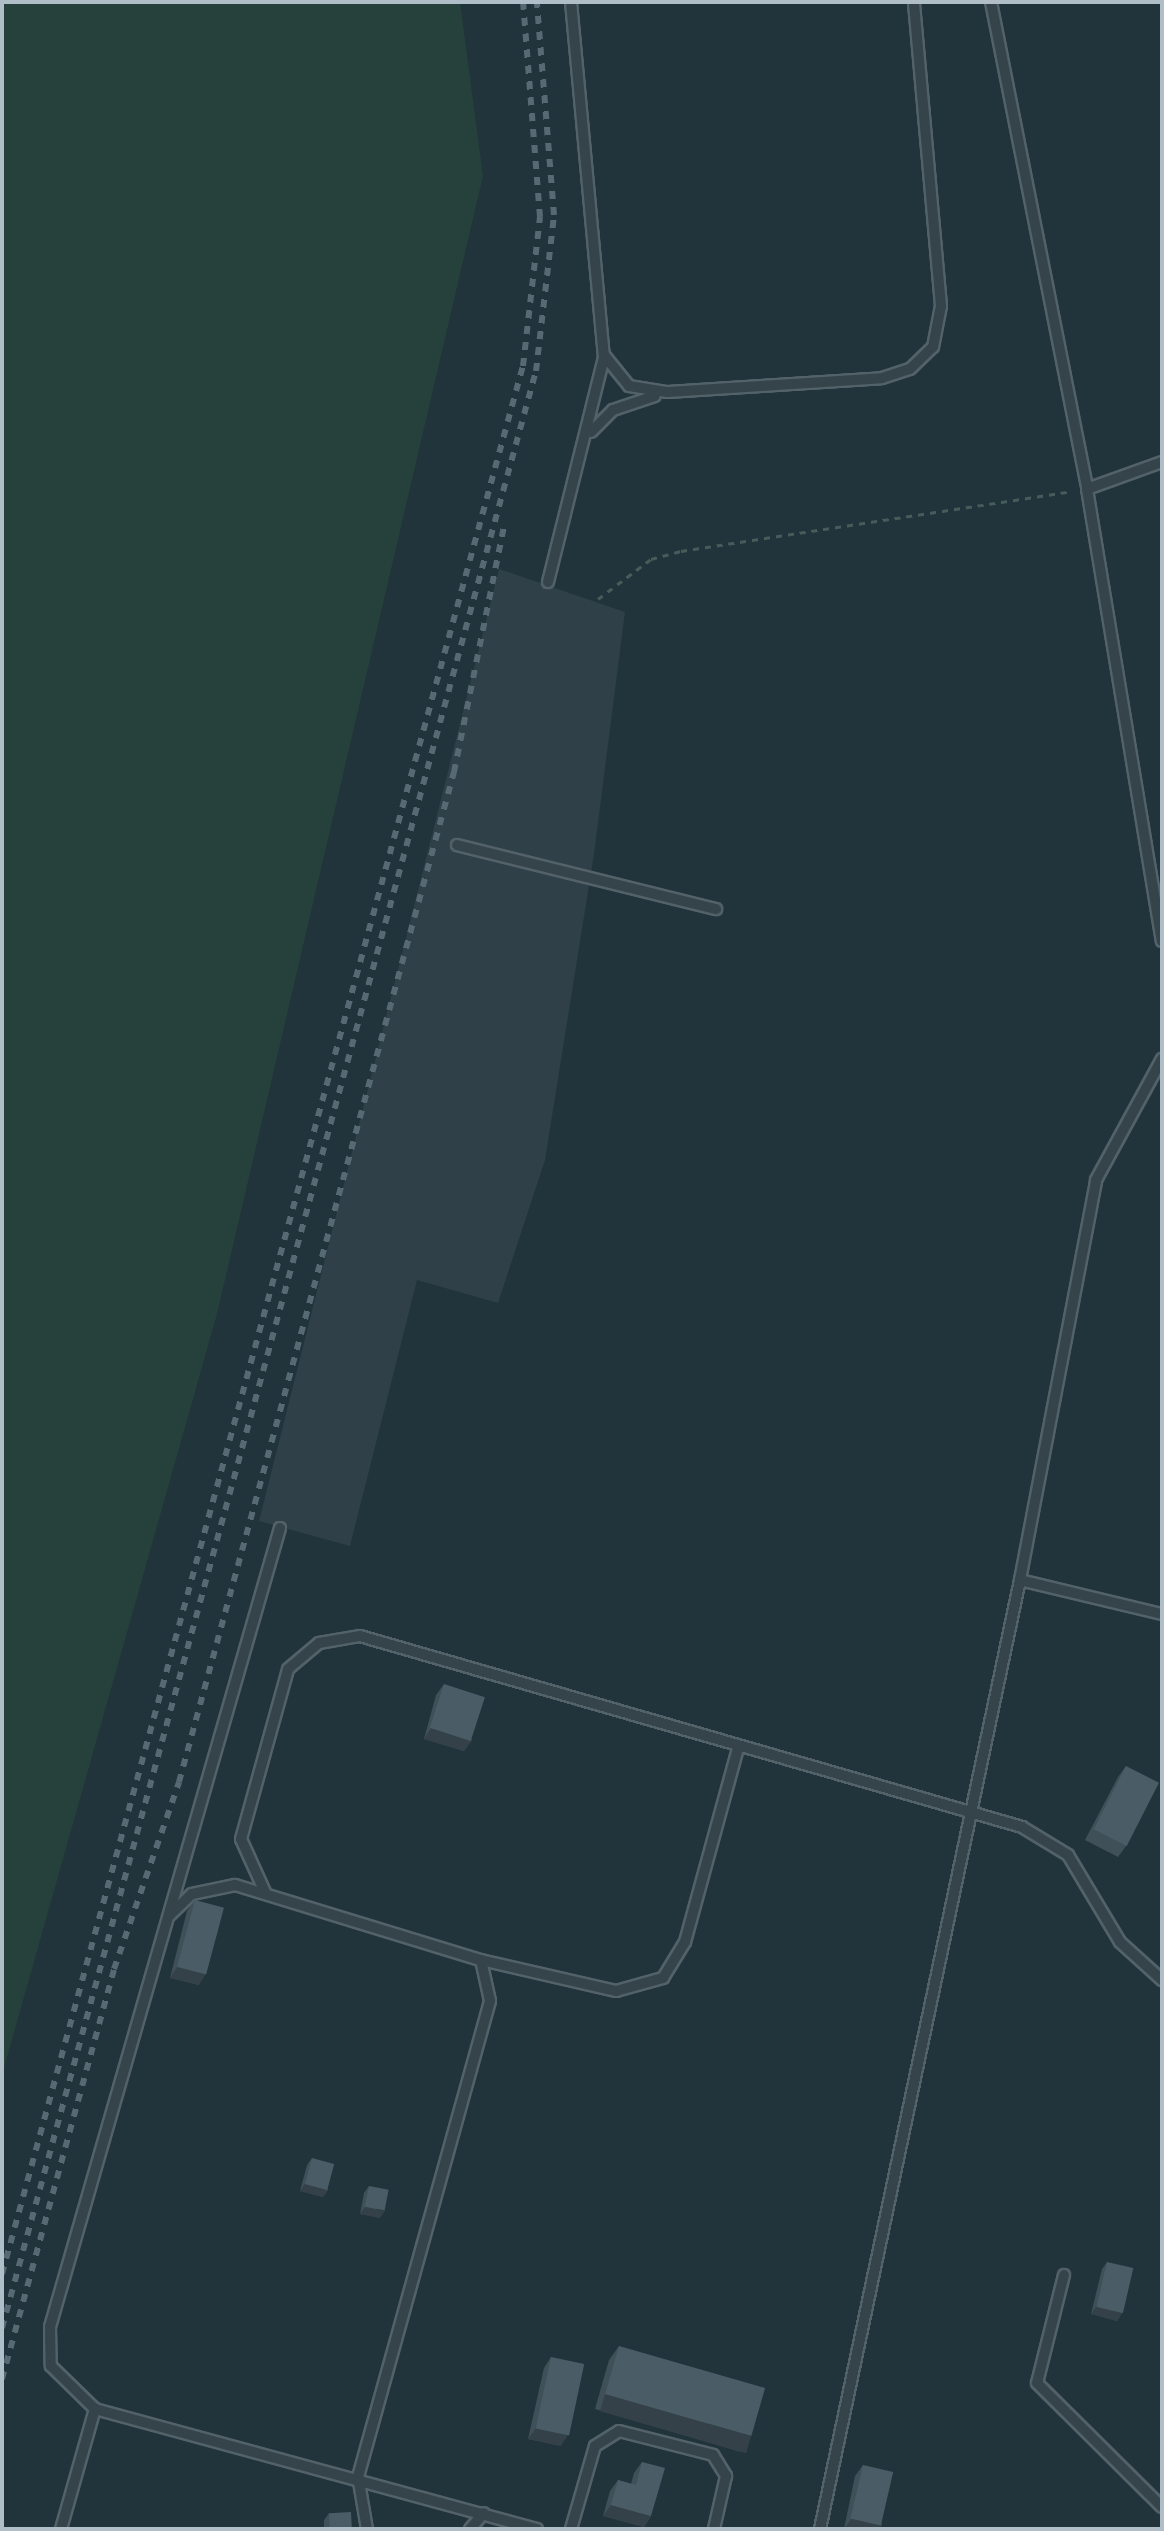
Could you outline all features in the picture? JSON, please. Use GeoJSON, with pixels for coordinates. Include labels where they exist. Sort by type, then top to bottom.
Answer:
{"type":"FeatureCollection","features":[{"type":"Feature","properties":{"kind":"lane"},"geometry":{"type":"LineString","coordinates":[[548,582],[586,440],[604,355],[571,2]]}},
{"type":"Feature","properties":{"kind":"lane"},"geometry":{"type":"LineString","coordinates":[[604,355],[629,386],[668,392],[882,378],[910,369],[933,347],[941,306],[914,2]]}},
{"type":"Feature","properties":{"kind":"lane"},"geometry":{"type":"LineString","coordinates":[[991,2],[1087,489],[1162,941]]}},
{"type":"Feature","properties":{"kind":"lane"},"geometry":{"type":"LineString","coordinates":[[586,440],[613,410],[668,392]]}},
{"type":"Feature","properties":{"kind":"lane"},"geometry":{"type":"LineString","coordinates":[[1087,489],[1162,462]]}},
{"type":"Feature","properties":{"kind":"lane"},"geometry":{"type":"LineString","coordinates":[[457,845],[716,909]]}},
{"type":"Feature","properties":{"kind":"lane"},"geometry":{"type":"LineString","coordinates":[[820,2529],[1020,1580],[1096,1180],[1162,1059]]}},
{"type":"Feature","properties":{"kind":"lane"},"geometry":{"type":"LineString","coordinates":[[280,1528],[50,2327],[51,2366],[95,2409],[358,2476],[537,2529]]}},
{"type":"Feature","properties":{"kind":"lane"},"geometry":{"type":"LineString","coordinates":[[1020,1580],[1162,1614]]}},
{"type":"Feature","properties":{"kind":"lane"},"geometry":{"type":"LineString","coordinates":[[265,1892],[247,1865],[243,1823],[288,1669],[319,1643],[360,1636],[1031,1831],[1068,1855],[1120,1942],[1162,1980]]}},
{"type":"Feature","properties":{"kind":"lane"},"geometry":{"type":"LineString","coordinates":[[168,1916],[192,1894],[219,1885],[265,1892],[481,1960],[616,1991],[663,1978],[685,1942],[738,1748]]}},
{"type":"Feature","properties":{"kind":"lane"},"geometry":{"type":"LineString","coordinates":[[367,2529],[358,2476],[490,2001],[481,1960]]}},
{"type":"Feature","properties":{"kind":"lane"},"geometry":{"type":"LineString","coordinates":[[1064,2275],[1037,2383],[1162,2507]]}},
{"type":"Feature","properties":{"kind":"lane"},"geometry":{"type":"LineString","coordinates":[[61,2529],[95,2409]]}},
{"type":"Feature","properties":{"kind":"lane"},"geometry":{"type":"LineString","coordinates":[[571,2529],[595,2446],[619,2431],[713,2455],[726,2476],[714,2529]]}},
{"type":"Feature","properties":{"kind":"lane"},"geometry":{"type":"LineString","coordinates":[[470,2529],[484,2513]]}},
{"type":"Feature","properties":{"kind":"path"},"geometry":{"type":"LineString","coordinates":[[598,599],[651,559],[681,551],[1087,489]]}},
{"type":"Feature","properties":{"kind":"shaded area"},"geometry":{"type":"Polygon","coordinates":[[[499,569],[625,612],[594,854],[545,1160],[498,1303],[417,1280],[350,1546],[259,1521],[499,569]]]}},
{"type":"Feature","properties":{"kind":"green space"},"geometry":{"type":"Polygon","coordinates":[[[2,2],[460,2],[483,176],[217,1314],[2,2075],[2,2]]]}},
{"type":"Feature","properties":{"kind":"building"},"geometry":{"type":"Polygon","coordinates":[[[444,1684],[485,1697],[471,1741],[430,1728],[444,1684]]]}},
{"type":"Feature","properties":{"kind":"building"},"geometry":{"type":"Polygon","coordinates":[[[1126,1766],[1159,1783],[1127,1846],[1094,1829],[1126,1766]]]}},
{"type":"Feature","properties":{"kind":"building"},"geometry":{"type":"Polygon","coordinates":[[[195,1900],[224,1908],[206,1974],[177,1967],[195,1900]]]}},
{"type":"Feature","properties":{"kind":"building"},"geometry":{"type":"Polygon","coordinates":[[[312,2158],[334,2164],[327,2190],[305,2184],[312,2158]]]}},
{"type":"Feature","properties":{"kind":"building"},"geometry":{"type":"Polygon","coordinates":[[[369,2186],[389,2190],[385,2210],[365,2207],[369,2186]]]}},
{"type":"Feature","properties":{"kind":"building"},"geometry":{"type":"Polygon","coordinates":[[[1107,2262],[1133,2268],[1123,2313],[1097,2307],[1107,2262]]]}},
{"type":"Feature","properties":{"kind":"building"},"geometry":{"type":"Polygon","coordinates":[[[619,2346],[765,2388],[751,2436],[605,2394],[619,2346]]]}},
{"type":"Feature","properties":{"kind":"building"},"geometry":{"type":"Polygon","coordinates":[[[551,2357],[584,2364],[569,2435],[536,2428],[551,2357]]]}},
{"type":"Feature","properties":{"kind":"building"},"geometry":{"type":"Polygon","coordinates":[[[642,2462],[665,2468],[651,2516],[611,2505],[618,2480],[636,2485],[642,2462]]]}},
{"type":"Feature","properties":{"kind":"building"},"geometry":{"type":"Polygon","coordinates":[[[863,2465],[893,2472],[881,2526],[851,2519],[863,2465]]]}},
{"type":"Feature","properties":{"kind":"building"},"geometry":{"type":"Polygon","coordinates":[[[351,2512],[352,2529],[330,2529],[329,2513],[351,2512]]]}},
{"type":"Feature","properties":{"kind":"railway"},"geometry":{"type":"LineString","coordinates":[[2,2274],[523,366],[540,217],[523,2]]}},
{"type":"Feature","properties":{"kind":"railway"},"geometry":{"type":"LineString","coordinates":[[2,2328],[536,371],[554,215],[537,2]]}},
{"type":"Feature","properties":{"kind":"railway"},"geometry":{"type":"LineString","coordinates":[[2,2379],[114,1969],[179,1782],[454,772],[504,526]]}}]}
